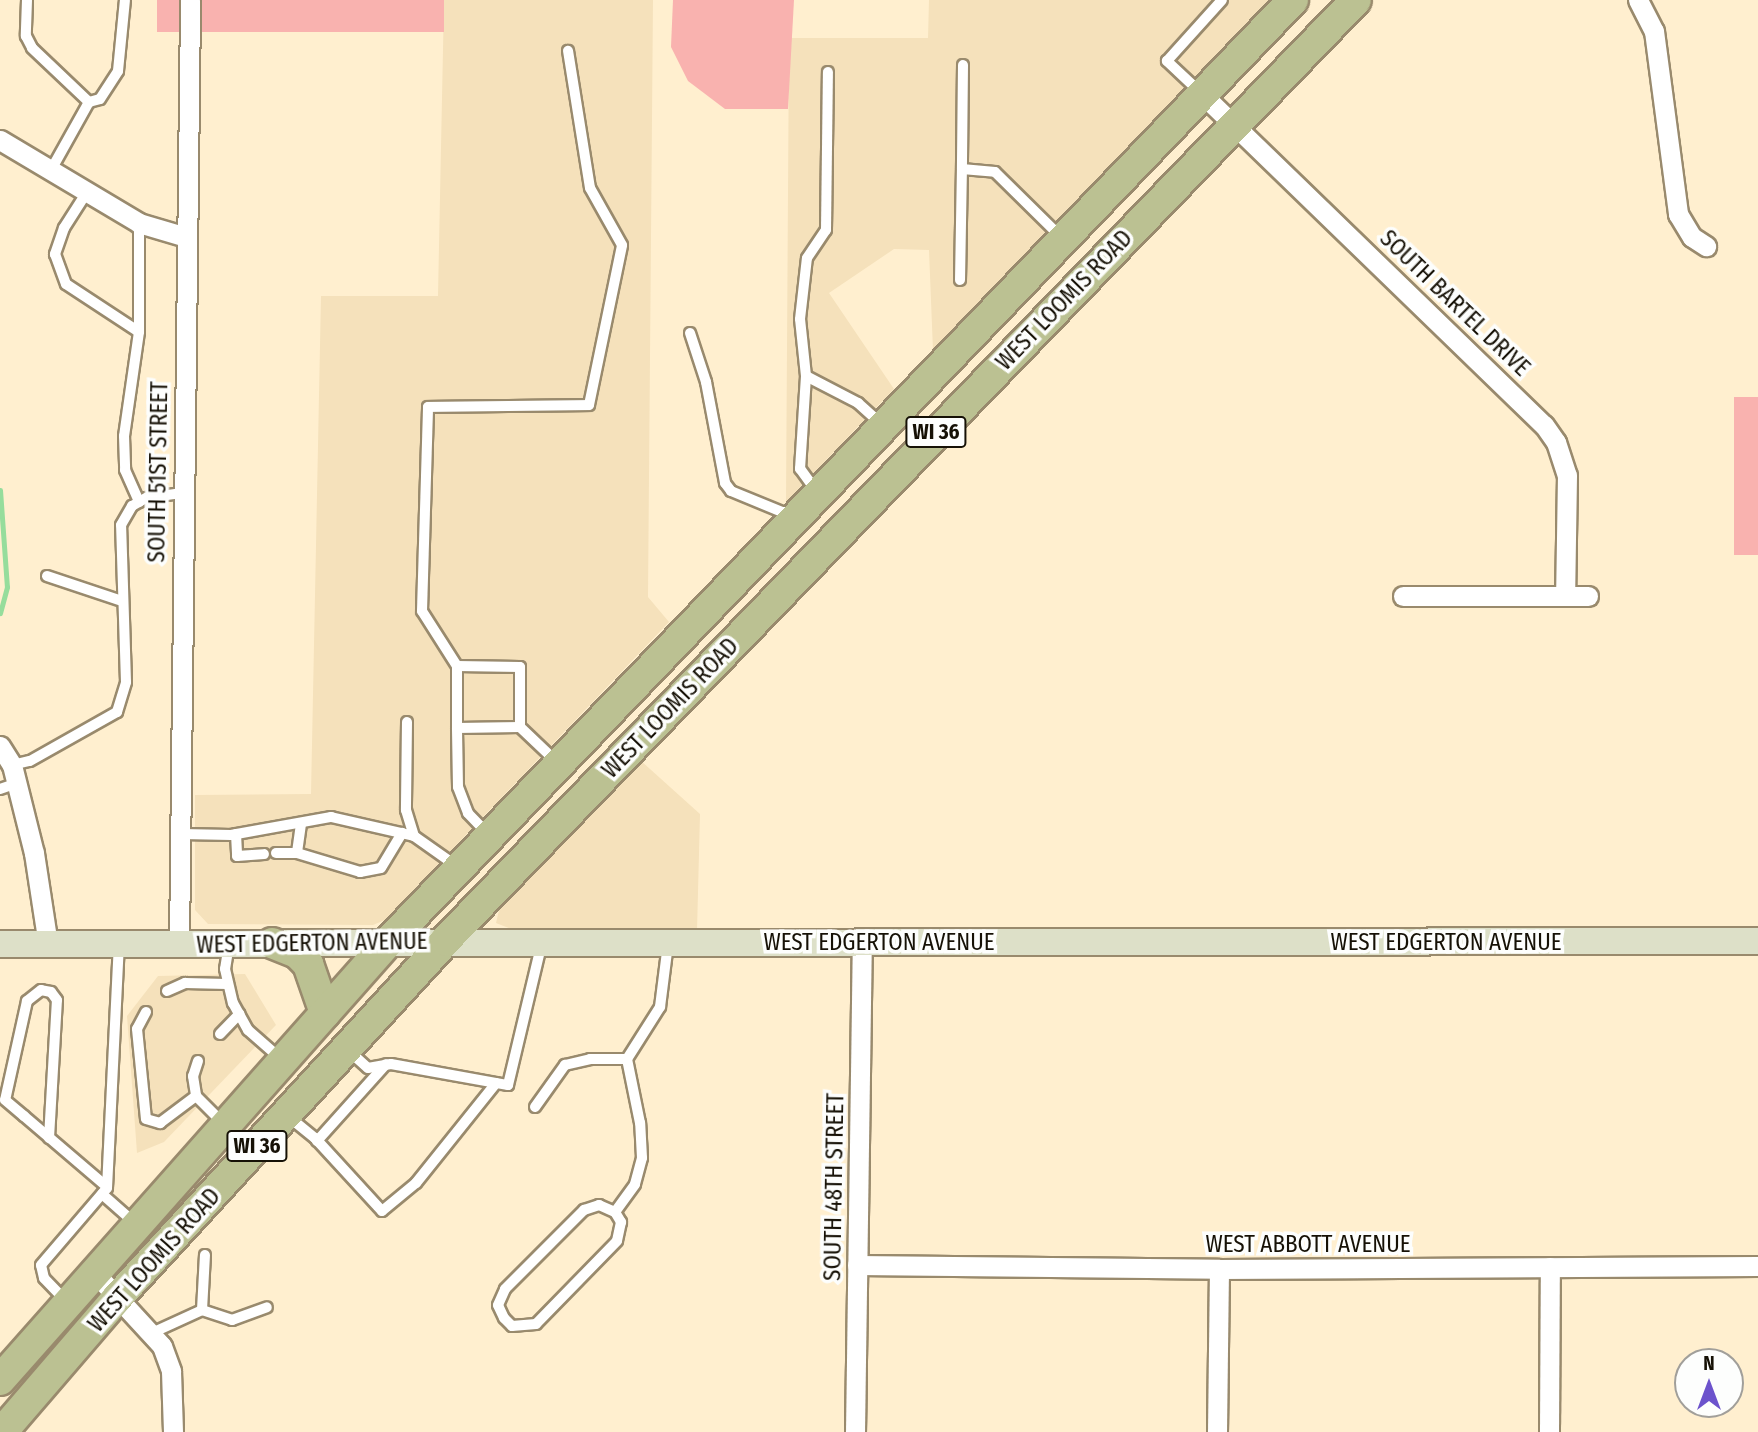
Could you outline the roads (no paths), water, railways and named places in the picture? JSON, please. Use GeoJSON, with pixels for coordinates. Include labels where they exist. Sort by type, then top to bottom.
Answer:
{"type":"FeatureCollection","features":[{"type":"Feature","properties":{"kind":"main road","name":"WEST LOOMIS ROAD"},"geometry":{"type":"LineString","coordinates":[[6,1368],[389,942],[1293,0]]}},
{"type":"Feature","properties":{"kind":"main road","name":"WEST LOOMIS ROAD"},"geometry":{"type":"LineString","coordinates":[[2,1432],[118,1297],[446,940],[1356,0]]}},
{"type":"Feature","properties":{"kind":"main road"},"geometry":{"type":"LineString","coordinates":[[811,503],[832,540]]}},
{"type":"Feature","properties":{"kind":"main road"},"geometry":{"type":"LineString","coordinates":[[490,836],[518,866]]}},
{"type":"Feature","properties":{"kind":"main road"},"geometry":{"type":"LineString","coordinates":[[272,943],[297,953],[308,964],[320,1018],[345,1050]]}},
{"type":"Feature","properties":{"kind":"street","name":"SOUTH 51ST STREET"},"geometry":{"type":"LineString","coordinates":[[179,945],[182,834],[181,493],[190,0]]}},
{"type":"Feature","properties":{"kind":"street"},"geometry":{"type":"LineString","coordinates":[[1637,0],[1654,31],[1678,214],[1692,237],[1706,246]]}},
{"type":"Feature","properties":{"kind":"street","name":"SOUTH BARTEL DRIVE"},"geometry":{"type":"LineString","coordinates":[[1203,96],[1235,123],[1544,425],[1567,475],[1565,596]]}},
{"type":"Feature","properties":{"kind":"street"},"geometry":{"type":"LineString","coordinates":[[0,140],[139,223],[186,237]]}},
{"type":"Feature","properties":{"kind":"street"},"geometry":{"type":"LineString","coordinates":[[1403,596],[1588,596]]}},
{"type":"Feature","properties":{"kind":"street"},"geometry":{"type":"LineString","coordinates":[[0,746],[47,913],[48,944]]}},
{"type":"Feature","properties":{"kind":"street","name":"WEST EDGERTON AVENUE"},"geometry":{"type":"LineString","coordinates":[[0,944],[179,945],[446,940],[542,943],[1758,942]]}},
{"type":"Feature","properties":{"kind":"street","name":"SOUTH 48TH STREET"},"geometry":{"type":"LineString","coordinates":[[855,1432],[862,942]]}},
{"type":"Feature","properties":{"kind":"street","name":"WEST ABBOTT AVENUE"},"geometry":{"type":"LineString","coordinates":[[857,1265],[1219,1269],[1758,1266]]}},
{"type":"Feature","properties":{"kind":"street"},"geometry":{"type":"LineString","coordinates":[[1549,1432],[1550,1268]]}},
{"type":"Feature","properties":{"kind":"street"},"geometry":{"type":"LineString","coordinates":[[1217,1432],[1219,1269]]}},
{"type":"Feature","properties":{"kind":"street"},"geometry":{"type":"LineString","coordinates":[[94,1272],[154,1332],[171,1371],[173,1432]]}},
{"type":"Feature","properties":{"kind":"lane"},"geometry":{"type":"LineString","coordinates":[[27,0],[26,36],[32,48],[89,102]]}},
{"type":"Feature","properties":{"kind":"lane"},"geometry":{"type":"LineString","coordinates":[[51,170],[89,102],[100,99],[118,71],[125,0]]}},
{"type":"Feature","properties":{"kind":"lane"},"geometry":{"type":"LineString","coordinates":[[1203,96],[1167,61],[1222,0]]}},
{"type":"Feature","properties":{"kind":"lane"},"geometry":{"type":"LineString","coordinates":[[490,836],[468,813],[458,787],[457,666],[422,611],[428,407],[589,405],[622,245],[590,188],[568,51]]}},
{"type":"Feature","properties":{"kind":"lane"},"geometry":{"type":"LineString","coordinates":[[960,280],[963,65]]}},
{"type":"Feature","properties":{"kind":"lane"},"geometry":{"type":"LineString","coordinates":[[690,333],[706,382],[725,484],[731,491],[782,512],[811,503],[800,469],[807,376],[800,319],[807,258],[826,230],[828,72]]}},
{"type":"Feature","properties":{"kind":"lane"},"geometry":{"type":"LineString","coordinates":[[962,169],[995,172],[1064,240]]}},
{"type":"Feature","properties":{"kind":"lane"},"geometry":{"type":"LineString","coordinates":[[87,192],[64,228],[55,254],[66,284],[139,331]]}},
{"type":"Feature","properties":{"kind":"lane"},"geometry":{"type":"LineString","coordinates":[[139,223],[139,331],[124,436],[125,470],[139,502]]}},
{"type":"Feature","properties":{"kind":"lane"},"geometry":{"type":"LineString","coordinates":[[807,376],[859,403],[884,427]]}},
{"type":"Feature","properties":{"kind":"lane"},"geometry":{"type":"LineString","coordinates":[[10,779],[30,761],[117,712],[126,682],[121,525],[139,502],[181,493]]}},
{"type":"Feature","properties":{"kind":"lane"},"geometry":{"type":"LineString","coordinates":[[47,576],[122,601]]}},
{"type":"Feature","properties":{"kind":"lane"},"geometry":{"type":"LineString","coordinates":[[457,666],[520,667],[520,727]]}},
{"type":"Feature","properties":{"kind":"lane"},"geometry":{"type":"LineString","coordinates":[[407,722],[406,810],[414,836]]}},
{"type":"Feature","properties":{"kind":"lane"},"geometry":{"type":"LineString","coordinates":[[457,728],[520,727],[558,763]]}},
{"type":"Feature","properties":{"kind":"lane"},"geometry":{"type":"LineString","coordinates":[[182,834],[236,834],[331,817],[414,836],[460,868]]}},
{"type":"Feature","properties":{"kind":"lane"},"geometry":{"type":"LineString","coordinates":[[298,853],[301,824]]}},
{"type":"Feature","properties":{"kind":"lane"},"geometry":{"type":"LineString","coordinates":[[276,853],[298,853],[360,872],[381,868],[402,833]]}},
{"type":"Feature","properties":{"kind":"lane"},"geometry":{"type":"LineString","coordinates":[[236,834],[237,856],[264,854]]}},
{"type":"Feature","properties":{"kind":"lane"},"geometry":{"type":"LineString","coordinates":[[345,1050],[368,1068],[386,1064],[508,1085],[542,943]]}},
{"type":"Feature","properties":{"kind":"lane"},"geometry":{"type":"LineString","coordinates":[[615,1212],[635,1184],[642,1158],[627,1059],[660,1007],[668,943]]}},
{"type":"Feature","properties":{"kind":"lane"},"geometry":{"type":"LineString","coordinates":[[67,1303],[44,1278],[41,1265],[105,1191],[119,944]]}},
{"type":"Feature","properties":{"kind":"lane"},"geometry":{"type":"LineString","coordinates":[[229,944],[227,984],[239,1014],[248,1030],[283,1060]]}},
{"type":"Feature","properties":{"kind":"lane"},"geometry":{"type":"LineString","coordinates":[[167,990],[185,983],[227,984]]}},
{"type":"Feature","properties":{"kind":"lane"},"geometry":{"type":"LineString","coordinates":[[49,1138],[57,1000],[51,992],[41,990],[27,1001],[5,1100],[105,1191],[136,1225]]}},
{"type":"Feature","properties":{"kind":"lane"},"geometry":{"type":"LineString","coordinates":[[146,1013],[137,1029],[146,1119],[160,1123],[196,1096]]}},
{"type":"Feature","properties":{"kind":"lane"},"geometry":{"type":"LineString","coordinates":[[220,1034],[239,1014]]}},
{"type":"Feature","properties":{"kind":"lane"},"geometry":{"type":"LineString","coordinates":[[536,1107],[565,1065],[590,1059],[627,1059]]}},
{"type":"Feature","properties":{"kind":"lane"},"geometry":{"type":"LineString","coordinates":[[198,1061],[193,1076],[196,1096],[225,1125]]}},
{"type":"Feature","properties":{"kind":"lane"},"geometry":{"type":"LineString","coordinates":[[317,1141],[386,1064]]}},
{"type":"Feature","properties":{"kind":"lane"},"geometry":{"type":"LineString","coordinates":[[286,1115],[317,1141],[382,1211],[416,1183],[496,1083]]}},
{"type":"Feature","properties":{"kind":"lane"},"geometry":{"type":"LineString","coordinates":[[599,1205],[615,1212],[621,1222],[617,1241],[536,1324],[512,1326],[504,1318],[498,1305],[505,1289],[584,1210],[599,1205]]}},
{"type":"Feature","properties":{"kind":"lane"},"geometry":{"type":"LineString","coordinates":[[202,1310],[205,1255]]}},
{"type":"Feature","properties":{"kind":"lane"},"geometry":{"type":"LineString","coordinates":[[154,1332],[202,1310],[232,1320],[267,1307]]}},
{"type":"Feature","properties":{"kind":"waterway"},"geometry":{"type":"LineString","coordinates":[[0,490],[7,587],[0,613]]}}]}
